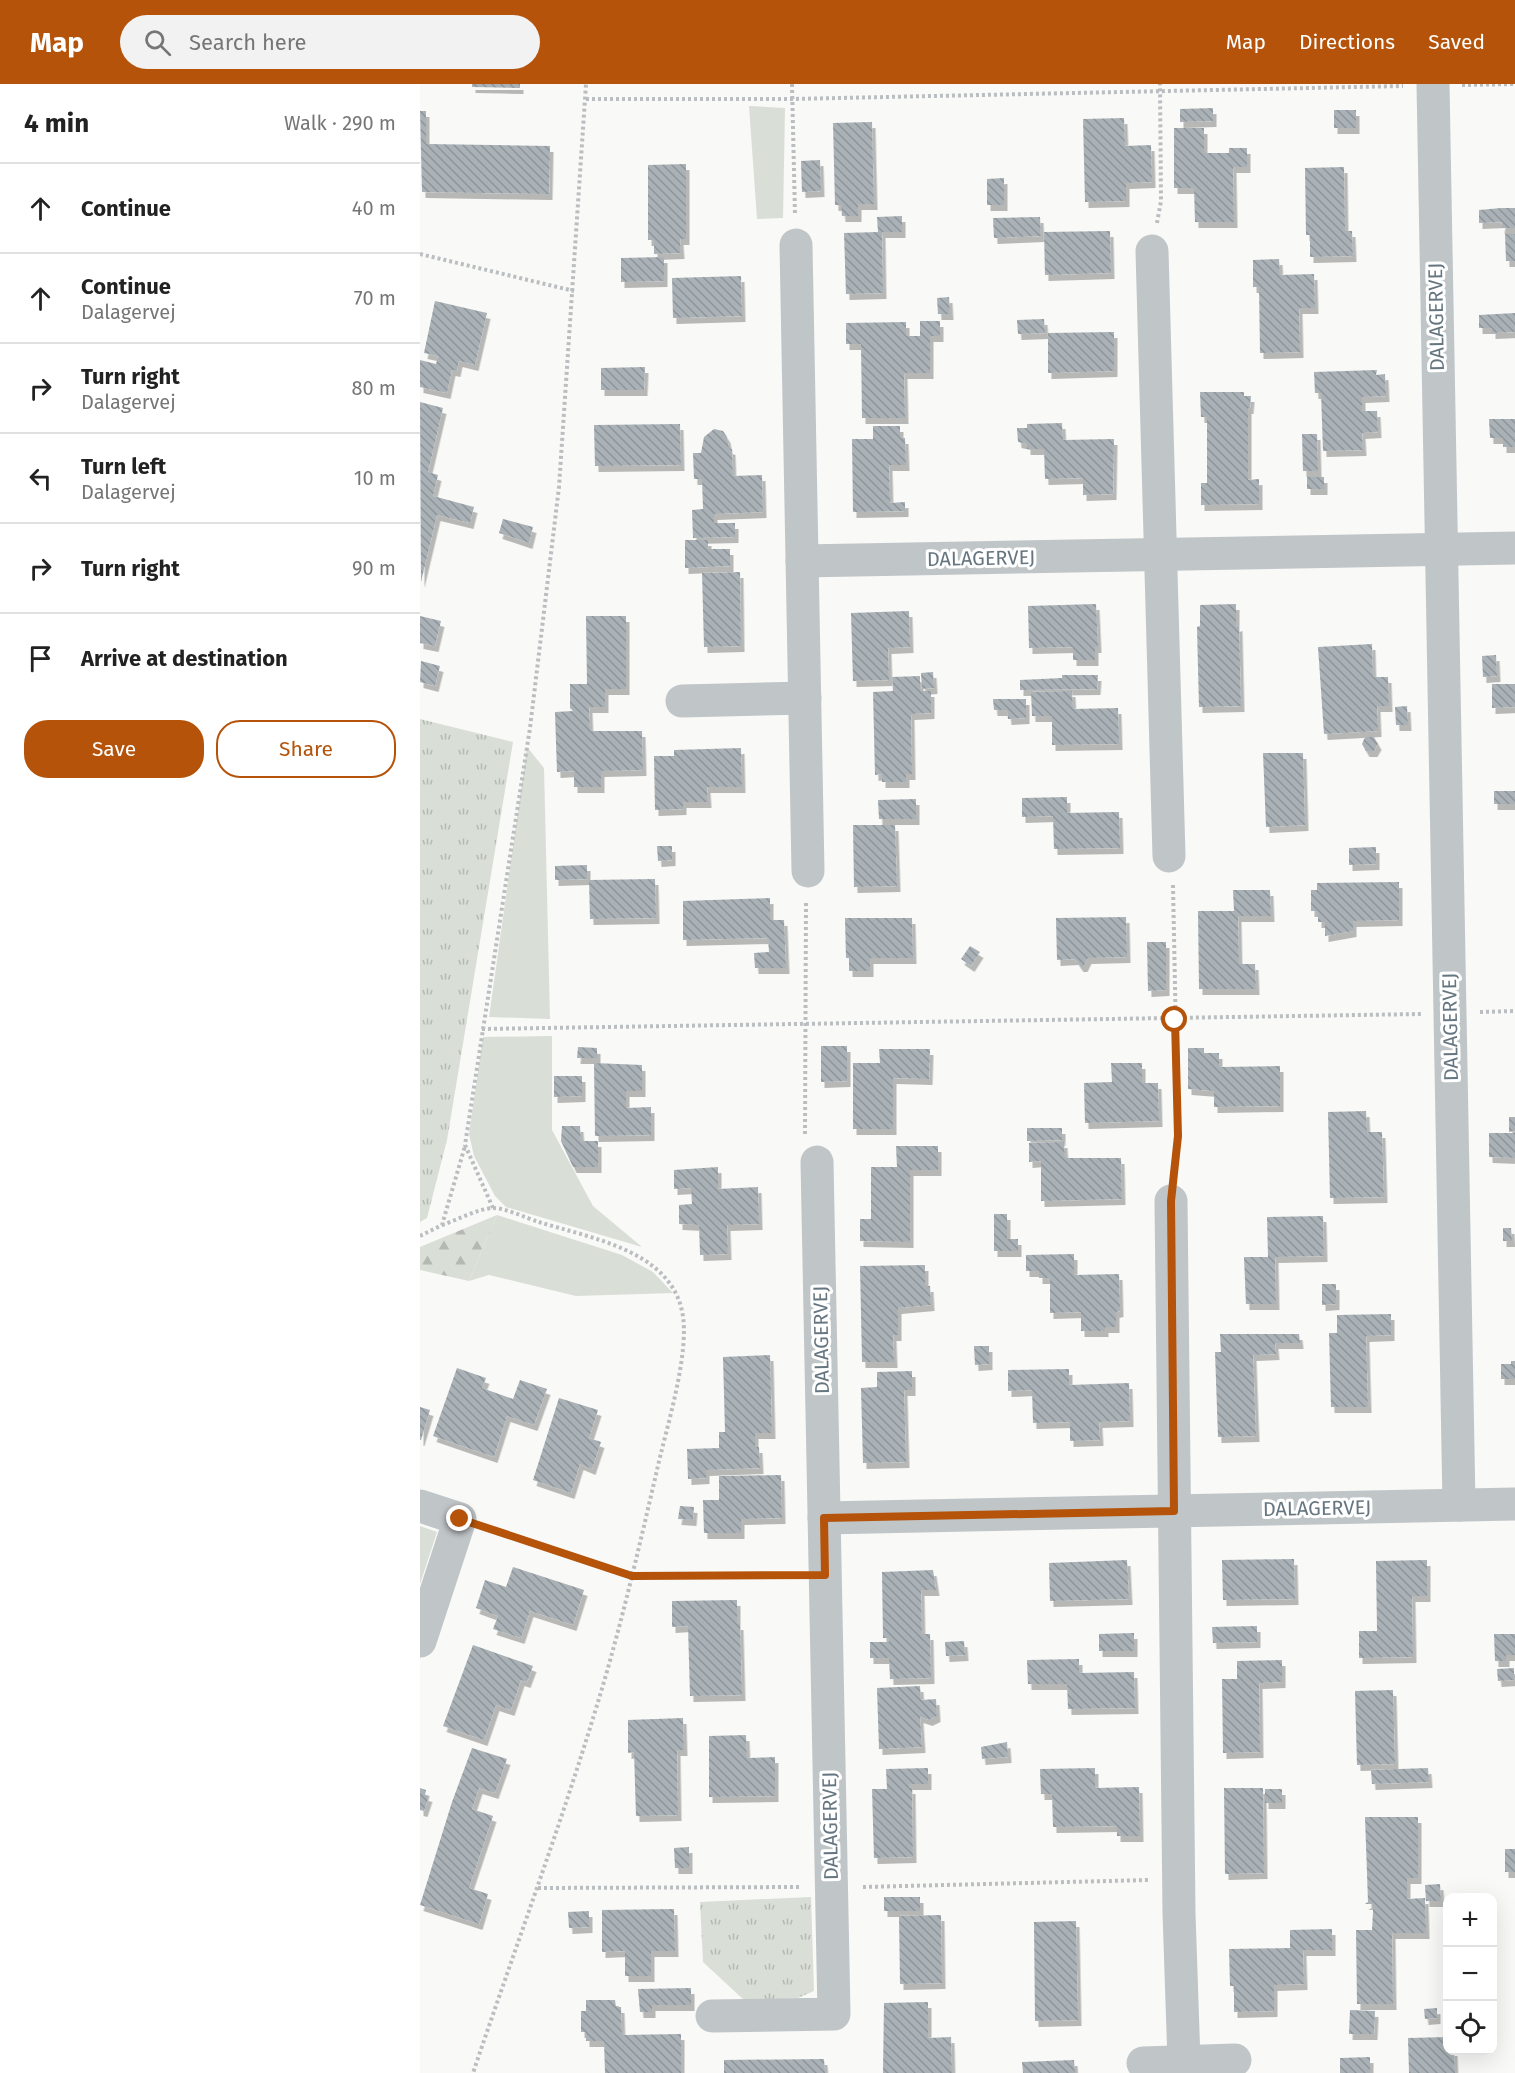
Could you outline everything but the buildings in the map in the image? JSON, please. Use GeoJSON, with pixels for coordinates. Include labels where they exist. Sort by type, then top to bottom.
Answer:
{"type":"FeatureCollection","features":[{"type":"Feature","properties":{"kind":"street","name":"DALAGERVEJ"},"geometry":{"type":"LineString","coordinates":[[1433,85],[1459,1505]]}},
{"type":"Feature","properties":{"kind":"street"},"geometry":{"type":"LineString","coordinates":[[796,245],[808,871]]}},
{"type":"Feature","properties":{"kind":"street"},"geometry":{"type":"LineString","coordinates":[[1152,251],[1169,856]]}},
{"type":"Feature","properties":{"kind":"street","name":"DALAGERVEJ"},"geometry":{"type":"LineString","coordinates":[[802,561],[1515,548]]}},
{"type":"Feature","properties":{"kind":"street"},"geometry":{"type":"LineString","coordinates":[[682,701],[805,698]]}},
{"type":"Feature","properties":{"kind":"street","name":"DALAGERVEJ"},"geometry":{"type":"LineString","coordinates":[[712,2016],[834,2014],[817,1162]]}},
{"type":"Feature","properties":{"kind":"street"},"geometry":{"type":"LineString","coordinates":[[1171,1201],[1179,1902],[1184,2061]]}},
{"type":"Feature","properties":{"kind":"street","name":"DALAGERVEJ"},"geometry":{"type":"LineString","coordinates":[[824,1518],[1515,1504]]}},
{"type":"Feature","properties":{"kind":"street"},"geometry":{"type":"LineString","coordinates":[[420,1506],[460,1519],[420,1641]]}},
{"type":"Feature","properties":{"kind":"street"},"geometry":{"type":"LineString","coordinates":[[1143,2063],[1235,2060]]}},
{"type":"Feature","properties":{"kind":"path"},"geometry":{"type":"LineString","coordinates":[[442,1225],[465,1145],[530,728],[559,487],[574,291],[586,84]]}},
{"type":"Feature","properties":{"kind":"path"},"geometry":{"type":"LineString","coordinates":[[792,84],[796,245]]}},
{"type":"Feature","properties":{"kind":"path"},"geometry":{"type":"LineString","coordinates":[[586,99],[792,99],[1160,87],[1515,84]]}},
{"type":"Feature","properties":{"kind":"path"},"geometry":{"type":"LineString","coordinates":[[1152,251],[1161,201],[1160,87]]}},
{"type":"Feature","properties":{"kind":"path"},"geometry":{"type":"LineString","coordinates":[[420,254],[574,291]]}},
{"type":"Feature","properties":{"kind":"path"},"geometry":{"type":"LineString","coordinates":[[1169,856],[1174,896],[1178,1136],[1171,1201]]}},
{"type":"Feature","properties":{"kind":"path"},"geometry":{"type":"LineString","coordinates":[[808,871],[805,904],[804,1025],[806,1144],[817,1162]]}},
{"type":"Feature","properties":{"kind":"path"},"geometry":{"type":"LineString","coordinates":[[482,1029],[1175,1020],[1515,1011]]}},
{"type":"Feature","properties":{"kind":"path"},"geometry":{"type":"LineString","coordinates":[[465,1145],[494,1208]]}},
{"type":"Feature","properties":{"kind":"path"},"geometry":{"type":"LineString","coordinates":[[420,1236],[442,1225],[494,1208],[627,1251],[648,1263],[675,1287],[683,1313],[681,1358],[632,1576],[595,1713],[538,1888],[473,2073]]}},
{"type":"Feature","properties":{"kind":"path"},"geometry":{"type":"LineString","coordinates":[[460,1519],[632,1576],[825,1575]]}},
{"type":"Feature","properties":{"kind":"green space"},"geometry":{"type":"Polygon","coordinates":[[[749,106],[785,108],[783,218],[757,219],[749,106]]]}},
{"type":"Feature","properties":{"kind":"green space"},"geometry":{"type":"Polygon","coordinates":[[[420,719],[513,742],[447,1140],[427,1218],[420,1222],[420,719]]]}},
{"type":"Feature","properties":{"kind":"green space"},"geometry":{"type":"Polygon","coordinates":[[[527,747],[544,768],[550,1019],[489,1017],[527,747]]]}},
{"type":"Feature","properties":{"kind":"green space"},"geometry":{"type":"Polygon","coordinates":[[[552,1036],[552,1130],[593,1206],[642,1247],[506,1207],[495,1196],[474,1156],[469,1134],[483,1037],[552,1036]]]}},
{"type":"Feature","properties":{"kind":"green space"},"geometry":{"type":"Polygon","coordinates":[[[497,1215],[622,1255],[653,1272],[673,1293],[576,1296],[489,1275],[469,1281],[497,1215]]]}},
{"type":"Feature","properties":{"kind":"green space"},"geometry":{"type":"Polygon","coordinates":[[[497,1215],[469,1281],[420,1270],[420,1247],[497,1215]]]}},
{"type":"Feature","properties":{"kind":"green space"},"geometry":{"type":"Polygon","coordinates":[[[420,1526],[437,1532],[420,1584],[420,1526]]]}},
{"type":"Feature","properties":{"kind":"green space"},"geometry":{"type":"Polygon","coordinates":[[[811,1897],[814,1991],[798,1998],[745,2001],[703,1962],[700,1902],[811,1897]]]}},
{"type":"Feature","properties":{"kind":"route"},"geometry":{"type":"LineString","coordinates":[[460,1519],[632,1576],[825,1575],[824,1518],[1174,1511],[1171,1201],[1178,1136],[1175,1020]]}}]}
